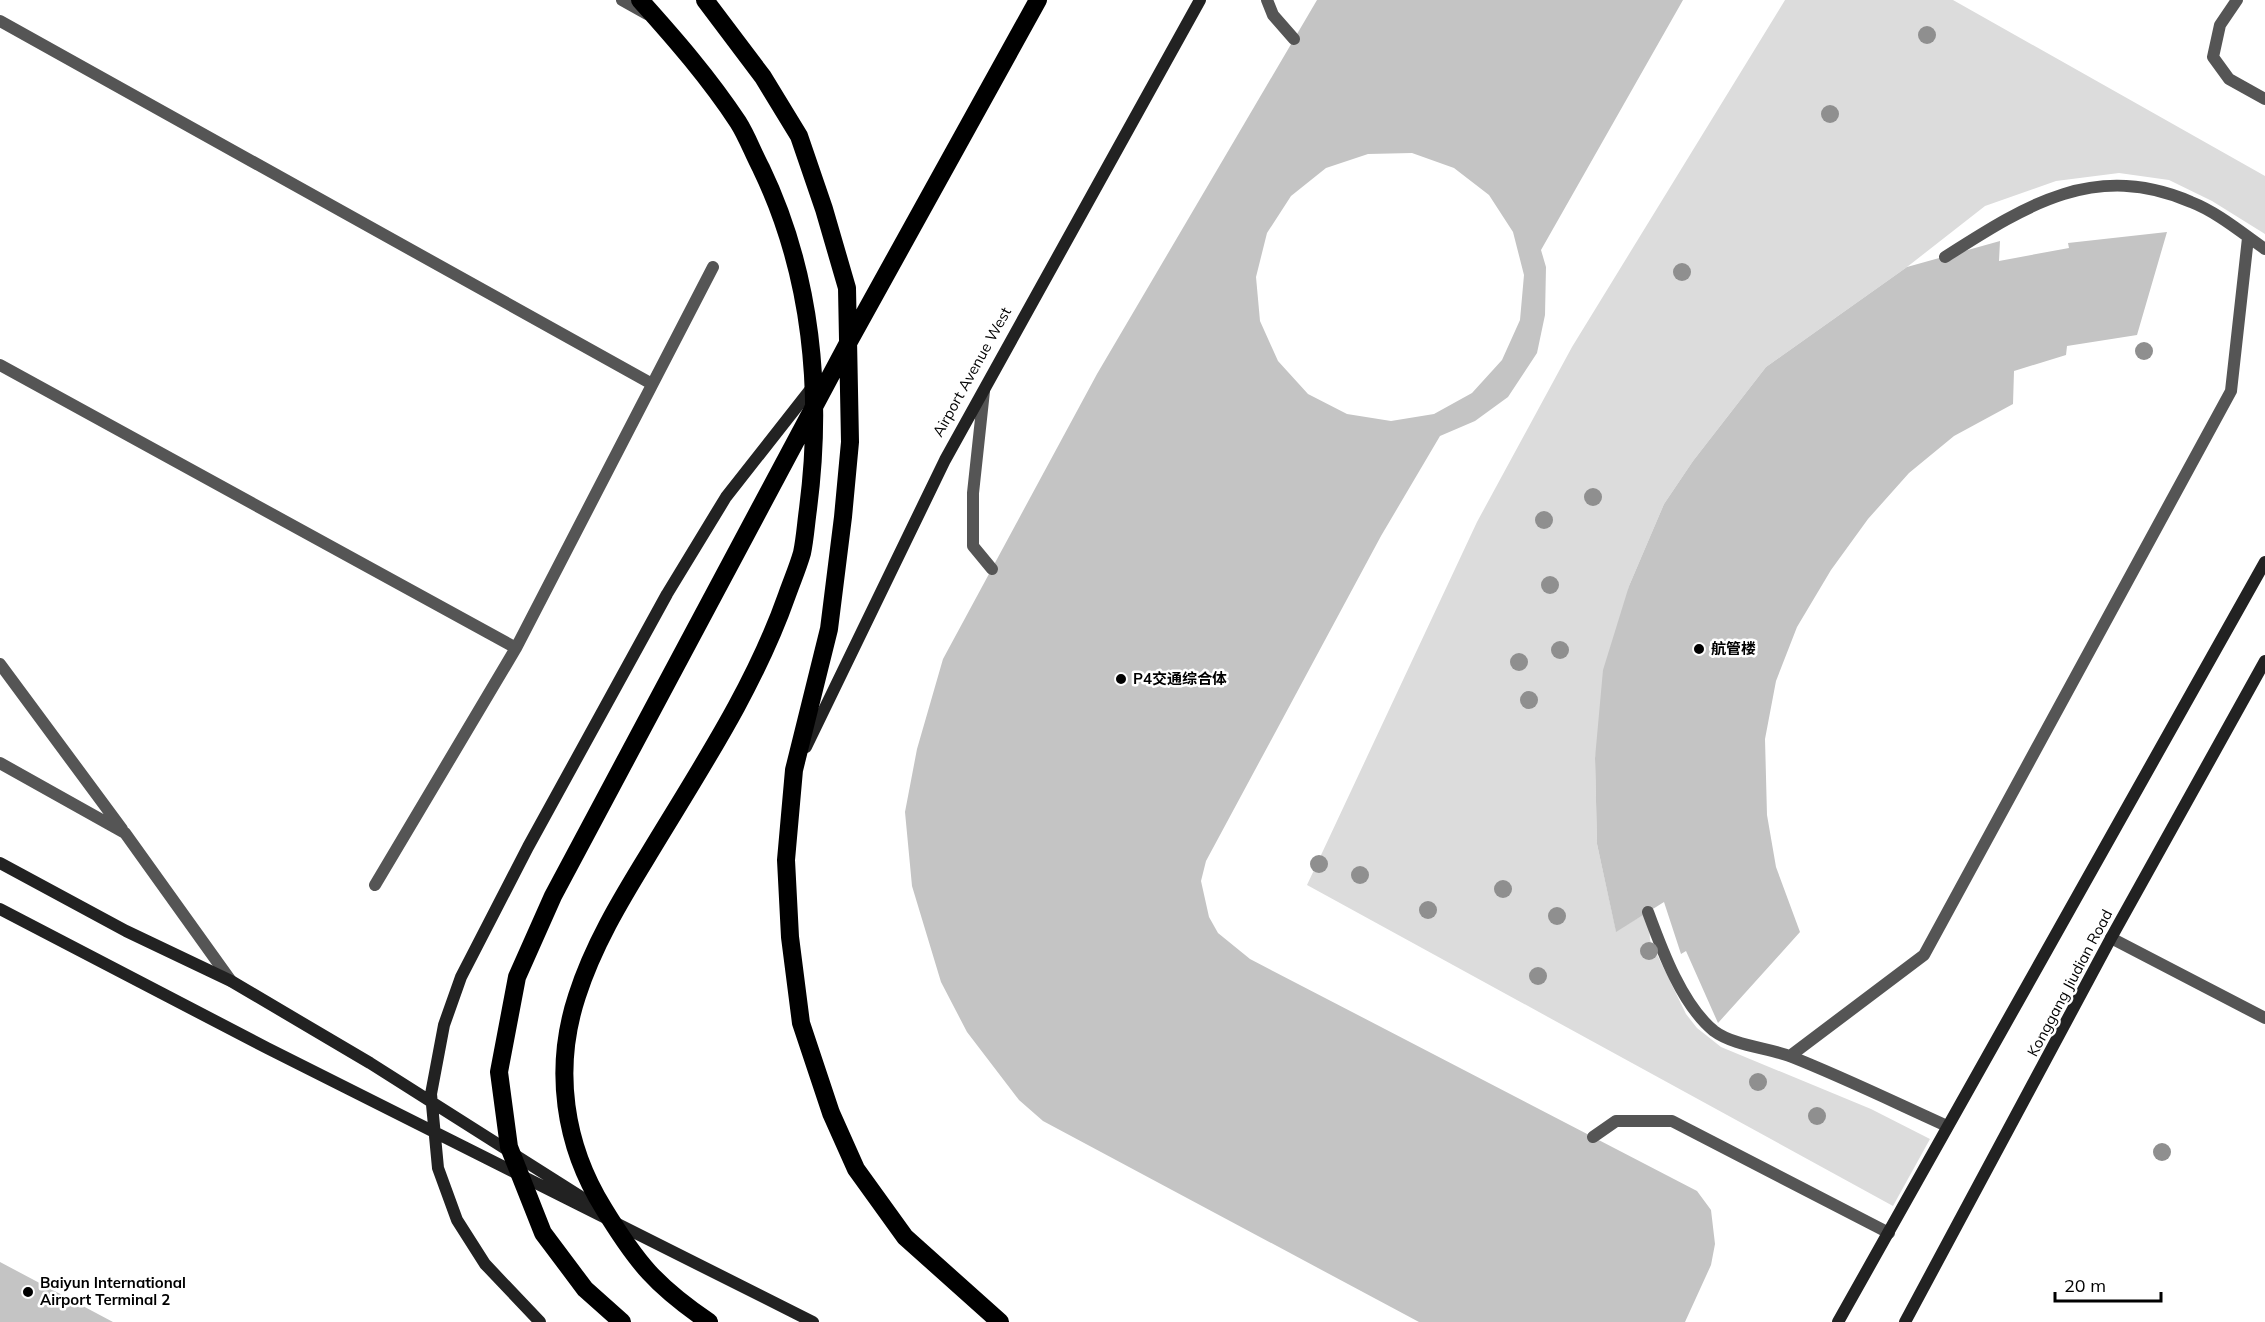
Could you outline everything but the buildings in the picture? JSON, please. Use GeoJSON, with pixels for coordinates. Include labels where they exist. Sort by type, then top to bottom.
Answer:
{"type":"FeatureCollection","features":[{"type":"Feature","properties":{"kind":"highway"},"geometry":{"type":"LineString","coordinates":[[640,0],[682,47],[739,124],[776,199],[801,284],[814,366],[816,411],[812,480],[802,553],[773,634],[738,707],[624,895],[596,946],[576,998],[564,1064],[568,1126],[587,1182],[633,1256],[669,1295],[708,1322]]}},
{"type":"Feature","properties":{"kind":"highway","name":"Airport Avenue West"},"geometry":{"type":"LineString","coordinates":[[705,0],[764,77],[799,136],[824,209],[847,288],[850,442],[843,517],[829,629],[794,770],[786,860],[790,937],[801,1023],[831,1113],[856,1169],[906,1238],[1000,1322]]}},
{"type":"Feature","properties":{"kind":"highway"},"geometry":{"type":"LineString","coordinates":[[622,1322],[585,1289],[543,1233],[509,1147],[499,1072],[517,977],[553,896],[847,345],[1038,0]]}},
{"type":"Feature","properties":{"kind":"main road","name":"Airport Avenue West"},"geometry":{"type":"LineString","coordinates":[[794,770],[945,460],[1200,0]]}},
{"type":"Feature","properties":{"kind":"main road"},"geometry":{"type":"LineString","coordinates":[[540,1322],[485,1264],[457,1220],[438,1168],[431,1094],[444,1025],[466,967],[667,594],[726,497],[847,345]]}},
{"type":"Feature","properties":{"kind":"main road"},"geometry":{"type":"LineString","coordinates":[[1838,1322],[2265,562]]}},
{"type":"Feature","properties":{"kind":"main road","name":"Konggang Jiudian Road"},"geometry":{"type":"LineString","coordinates":[[1905,1322],[2111,938],[2265,661]]}},
{"type":"Feature","properties":{"kind":"main road"},"geometry":{"type":"LineString","coordinates":[[0,863],[126,931],[231,981],[380,1069],[653,1242]]}},
{"type":"Feature","properties":{"kind":"main road"},"geometry":{"type":"LineString","coordinates":[[0,909],[267,1048],[813,1322]]}},
{"type":"Feature","properties":{"kind":"street"},"geometry":{"type":"LineString","coordinates":[[622,0],[660,22]]}},
{"type":"Feature","properties":{"kind":"street"},"geometry":{"type":"LineString","coordinates":[[1267,0],[1273,15],[1294,39]]}},
{"type":"Feature","properties":{"kind":"street"},"geometry":{"type":"LineString","coordinates":[[2237,0],[2220,25],[2213,57],[2229,79],[2265,99]]}},
{"type":"Feature","properties":{"kind":"street"},"geometry":{"type":"LineString","coordinates":[[0,21],[652,384]]}},
{"type":"Feature","properties":{"kind":"street"},"geometry":{"type":"LineString","coordinates":[[1945,257],[2048,199],[2101,184],[2149,186],[2194,202],[2265,249]]}},
{"type":"Feature","properties":{"kind":"street"},"geometry":{"type":"LineString","coordinates":[[1790,1056],[1924,955],[2231,391],[2248,238]]}},
{"type":"Feature","properties":{"kind":"street"},"geometry":{"type":"LineString","coordinates":[[375,885],[516,648],[713,267]]}},
{"type":"Feature","properties":{"kind":"street"},"geometry":{"type":"LineString","coordinates":[[0,365],[516,648]]}},
{"type":"Feature","properties":{"kind":"street"},"geometry":{"type":"LineString","coordinates":[[984,387],[973,493],[973,546],[992,569]]}},
{"type":"Feature","properties":{"kind":"street"},"geometry":{"type":"LineString","coordinates":[[0,664],[231,981]]}},
{"type":"Feature","properties":{"kind":"street"},"geometry":{"type":"LineString","coordinates":[[0,763],[125,833]]}},
{"type":"Feature","properties":{"kind":"street"},"geometry":{"type":"LineString","coordinates":[[1648,912],[1671,967],[1694,1007],[1715,1032],[1752,1046],[1790,1056],[1947,1126]]}},
{"type":"Feature","properties":{"kind":"street"},"geometry":{"type":"LineString","coordinates":[[2111,938],[2265,1018]]}},
{"type":"Feature","properties":{"kind":"street"},"geometry":{"type":"LineString","coordinates":[[1593,1137],[1616,1121],[1672,1121],[1889,1233]]}},
{"type":"Feature","properties":{"kind":"shaded area"},"geometry":{"type":"Polygon","coordinates":[[[1785,0],[1953,0],[2265,176],[2265,234],[2212,201],[2169,180],[2119,173],[2056,181],[1985,206],[1907,267],[1766,367],[1693,461],[1664,504],[1629,586],[1595,758],[1597,844],[1616,931],[1648,912],[1650,940],[1686,1014],[1697,1028],[1721,1047],[1871,1109],[1930,1139],[1893,1206],[1307,885],[1477,522],[1572,347],[1785,0]]]}},
{"type":"Feature","properties":{"kind":"place","name":"航管楼"},"geometry":{"type":"Point","coordinates":[1699,649]}},
{"type":"Feature","properties":{"kind":"place","name":"P4交通综合体"},"geometry":{"type":"Point","coordinates":[1121,679]}},
{"type":"Feature","properties":{"kind":"place","name":"Baiyun International Airport Terminal 2"},"geometry":{"type":"Point","coordinates":[28,1292]}}]}
